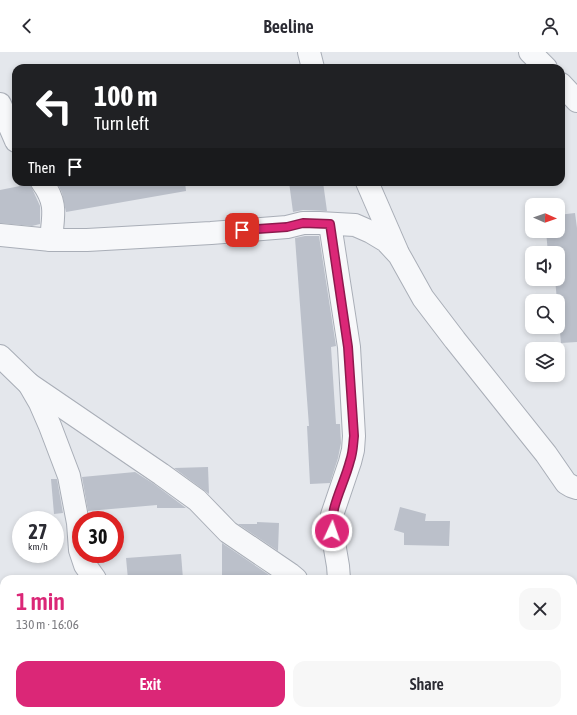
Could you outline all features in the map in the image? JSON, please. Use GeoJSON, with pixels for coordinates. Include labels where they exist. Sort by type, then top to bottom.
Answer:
{"type":"FeatureCollection","features":[{"type":"Feature","properties":{"kind":"street"},"geometry":{"type":"LineString","coordinates":[[309,52],[312,64]]}},
{"type":"Feature","properties":{"kind":"street"},"geometry":{"type":"LineString","coordinates":[[530,52],[542,64]]}},
{"type":"Feature","properties":{"kind":"street"},"geometry":{"type":"LineString","coordinates":[[565,88],[577,101]]}},
{"type":"Feature","properties":{"kind":"street"},"geometry":{"type":"LineString","coordinates":[[0,104],[12,132]]}},
{"type":"Feature","properties":{"kind":"street"},"geometry":{"type":"LineString","coordinates":[[45,186],[49,191],[54,206],[50,240]]}},
{"type":"Feature","properties":{"kind":"street"},"geometry":{"type":"LineString","coordinates":[[369,186],[399,256],[423,298],[454,340],[526,428],[566,483],[577,488]]}},
{"type":"Feature","properties":{"kind":"street"},"geometry":{"type":"LineString","coordinates":[[0,235],[50,240],[123,238],[287,227],[303,223],[354,225],[371,232],[386,242],[399,256]]}},
{"type":"Feature","properties":{"kind":"street"},"geometry":{"type":"LineString","coordinates":[[330,224],[348,347],[354,436],[350,462],[332,516],[332,531],[339,575]]}},
{"type":"Feature","properties":{"kind":"street"},"geometry":{"type":"LineString","coordinates":[[0,356],[29,384],[197,500],[228,532],[291,575]]}},
{"type":"Feature","properties":{"kind":"street"},"geometry":{"type":"LineString","coordinates":[[29,384],[45,415],[69,476],[78,523],[80,550],[85,564],[92,575]]}},
{"type":"Feature","properties":{"kind":"building"},"geometry":{"type":"Polygon","coordinates":[[[20,186],[31,186],[40,206],[40,224],[32,226],[0,223],[0,190],[20,186]]]}},
{"type":"Feature","properties":{"kind":"building"},"geometry":{"type":"Polygon","coordinates":[[[59,186],[185,186],[186,191],[66,212],[62,193],[59,186]]]}},
{"type":"Feature","properties":{"kind":"building"},"geometry":{"type":"Polygon","coordinates":[[[290,186],[324,186],[327,211],[303,210],[293,212],[290,186]]]}},
{"type":"Feature","properties":{"kind":"building"},"geometry":{"type":"Polygon","coordinates":[[[575,213],[577,228],[577,342],[565,343],[561,342],[560,334],[565,334],[565,294],[556,294],[556,286],[565,286],[565,246],[547,246],[547,238],[565,238],[565,214],[575,213]]]}},
{"type":"Feature","properties":{"kind":"building"},"geometry":{"type":"Polygon","coordinates":[[[319,236],[336,346],[331,347],[336,424],[340,424],[341,443],[330,483],[310,484],[307,426],[309,426],[295,238],[319,236]]]}},
{"type":"Feature","properties":{"kind":"building"},"geometry":{"type":"Polygon","coordinates":[[[208,467],[209,494],[174,468],[208,467]]]}},
{"type":"Feature","properties":{"kind":"building"},"geometry":{"type":"Polygon","coordinates":[[[135,472],[186,508],[157,508],[157,505],[88,511],[82,477],[135,472]]]}},
{"type":"Feature","properties":{"kind":"building"},"geometry":{"type":"Polygon","coordinates":[[[51,479],[57,479],[63,511],[54,511],[51,479]]]}},
{"type":"Feature","properties":{"kind":"building"},"geometry":{"type":"Polygon","coordinates":[[[400,507],[426,514],[425,521],[450,521],[449,546],[404,545],[404,533],[394,530],[400,507]]]}},
{"type":"Feature","properties":{"kind":"building"},"geometry":{"type":"Polygon","coordinates":[[[257,522],[279,523],[278,551],[238,524],[257,524],[257,522]]]}},
{"type":"Feature","properties":{"kind":"building"},"geometry":{"type":"Polygon","coordinates":[[[222,543],[269,575],[222,575],[222,543]]]}},
{"type":"Feature","properties":{"kind":"building"},"geometry":{"type":"Polygon","coordinates":[[[181,554],[183,575],[128,575],[126,558],[181,554]]]}},
{"type":"Feature","properties":{"kind":"route"},"geometry":{"type":"LineString","coordinates":[[242,230],[287,227],[303,223],[330,224],[346,321],[354,436],[350,462],[332,516],[332,531]]}}]}
